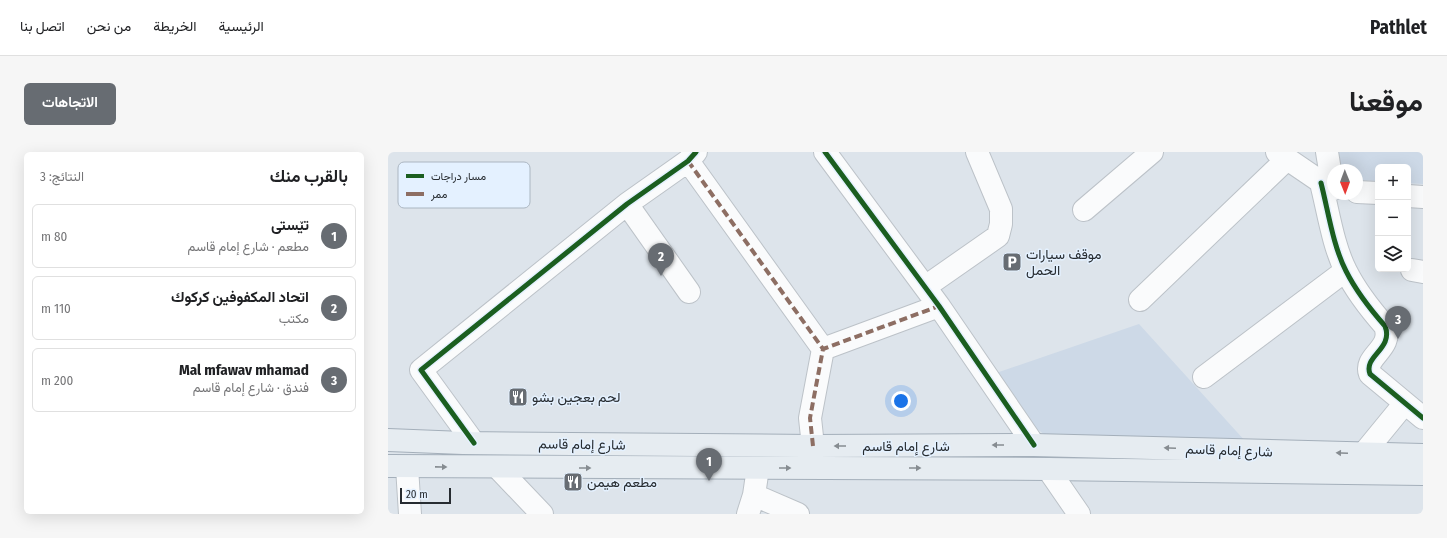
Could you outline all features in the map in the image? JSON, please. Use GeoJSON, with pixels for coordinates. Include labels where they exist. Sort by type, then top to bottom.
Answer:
{"type":"FeatureCollection","features":[{"type":"Feature","properties":{"kind":"main road"},"geometry":{"type":"LineString","coordinates":[[388,429],[469,443]]}},
{"type":"Feature","properties":{"kind":"main road","name":"شارع إمام قاسم"},"geometry":{"type":"LineString","coordinates":[[388,440],[469,443],[813,446],[1034,445],[1423,455]]}},
{"type":"Feature","properties":{"kind":"main road"},"geometry":{"type":"LineString","coordinates":[[1034,445],[1048,469]]}},
{"type":"Feature","properties":{"kind":"main road","name":"شارع إمام قاسم"},"geometry":{"type":"LineString","coordinates":[[397,467],[1048,469],[1423,474]]}},
{"type":"Feature","properties":{"kind":"street"},"geometry":{"type":"LineString","coordinates":[[825,152],[939,306],[1034,445]]}},
{"type":"Feature","properties":{"kind":"street"},"geometry":{"type":"LineString","coordinates":[[925,287],[998,236],[1001,224],[1002,209],[977,152]]}},
{"type":"Feature","properties":{"kind":"street"},"geometry":{"type":"LineString","coordinates":[[1084,210],[1152,152]]}},
{"type":"Feature","properties":{"kind":"street"},"geometry":{"type":"LineString","coordinates":[[1327,152],[1328,164]]}},
{"type":"Feature","properties":{"kind":"street"},"geometry":{"type":"LineString","coordinates":[[469,443],[421,370],[627,204],[692,156],[823,349],[810,418],[813,446]]}},
{"type":"Feature","properties":{"kind":"street"},"geometry":{"type":"LineString","coordinates":[[1140,300],[1282,156],[1327,186]]}},
{"type":"Feature","properties":{"kind":"street"},"geometry":{"type":"LineString","coordinates":[[1363,192],[1375,193]]}},
{"type":"Feature","properties":{"kind":"street"},"geometry":{"type":"LineString","coordinates":[[1411,196],[1423,197]]}},
{"type":"Feature","properties":{"kind":"street"},"geometry":{"type":"LineString","coordinates":[[1331,200],[1337,248],[1345,271],[1363,300],[1385,326],[1386,341],[1370,363],[1368,370],[1370,374],[1423,418]]}},
{"type":"Feature","properties":{"kind":"street"},"geometry":{"type":"LineString","coordinates":[[627,204],[689,292]]}},
{"type":"Feature","properties":{"kind":"street"},"geometry":{"type":"LineString","coordinates":[[1204,377],[1345,271]]}},
{"type":"Feature","properties":{"kind":"street"},"geometry":{"type":"LineString","coordinates":[[823,349],[939,306]]}},
{"type":"Feature","properties":{"kind":"street"},"geometry":{"type":"LineString","coordinates":[[1364,454],[1405,403]]}},
{"type":"Feature","properties":{"kind":"street"},"geometry":{"type":"LineString","coordinates":[[397,467],[410,514]]}},
{"type":"Feature","properties":{"kind":"street"},"geometry":{"type":"LineString","coordinates":[[498,468],[542,514]]}},
{"type":"Feature","properties":{"kind":"street"},"geometry":{"type":"LineString","coordinates":[[758,468],[751,504],[798,514]]}},
{"type":"Feature","properties":{"kind":"street"},"geometry":{"type":"LineString","coordinates":[[1048,469],[1074,512]]}},
{"type":"Feature","properties":{"kind":"shaded area"},"geometry":{"type":"Polygon","coordinates":[[[1334,152],[1423,152],[1423,184],[1411,183],[1411,164],[1375,164],[1375,181],[1363,180],[1363,164],[1336,164],[1334,152]]]}},
{"type":"Feature","properties":{"kind":"shaded area"},"geometry":{"type":"Polygon","coordinates":[[[1139,324],[1246,442],[1048,437],[1030,424],[996,373],[1139,324]]]}},
{"type":"Feature","properties":{"kind":"marked path"},"geometry":{"type":"LineString","coordinates":[[688,161],[823,349]]}},
{"type":"Feature","properties":{"kind":"marked path"},"geometry":{"type":"LineString","coordinates":[[813,446],[810,418],[823,349],[939,306]]}},
{"type":"Feature","properties":{"kind":"cycle path"},"geometry":{"type":"LineString","coordinates":[[474,443],[421,370],[627,204],[688,161],[696,152]]}},
{"type":"Feature","properties":{"kind":"cycle path"},"geometry":{"type":"LineString","coordinates":[[825,152],[939,306],[1034,445]]}},
{"type":"Feature","properties":{"kind":"cycle path"},"geometry":{"type":"LineString","coordinates":[[1321,183],[1334,239],[1341,261],[1359,293],[1385,326],[1387,334],[1385,341],[1371,362],[1369,368],[1370,374],[1423,418]]}},
{"type":"Feature","properties":{"kind":"place","name":"موقف سيارات الحمل"},"geometry":{"type":"Point","coordinates":[1012,262]}},
{"type":"Feature","properties":{"kind":"place","name":"اتحاد المكفوفين كركوك"},"geometry":{"type":"Point","coordinates":[661,276]}},
{"type":"Feature","properties":{"kind":"place","name":"Mal mfawav mhamad"},"geometry":{"type":"Point","coordinates":[1398,339]}},
{"type":"Feature","properties":{"kind":"place","name":"لحم بعجين بشو"},"geometry":{"type":"Point","coordinates":[518,397]}},
{"type":"Feature","properties":{"kind":"place","name":"تێستی"},"geometry":{"type":"Point","coordinates":[709,481]}},
{"type":"Feature","properties":{"kind":"place","name":"مطعم هيمن"},"geometry":{"type":"Point","coordinates":[573,482]}}]}
